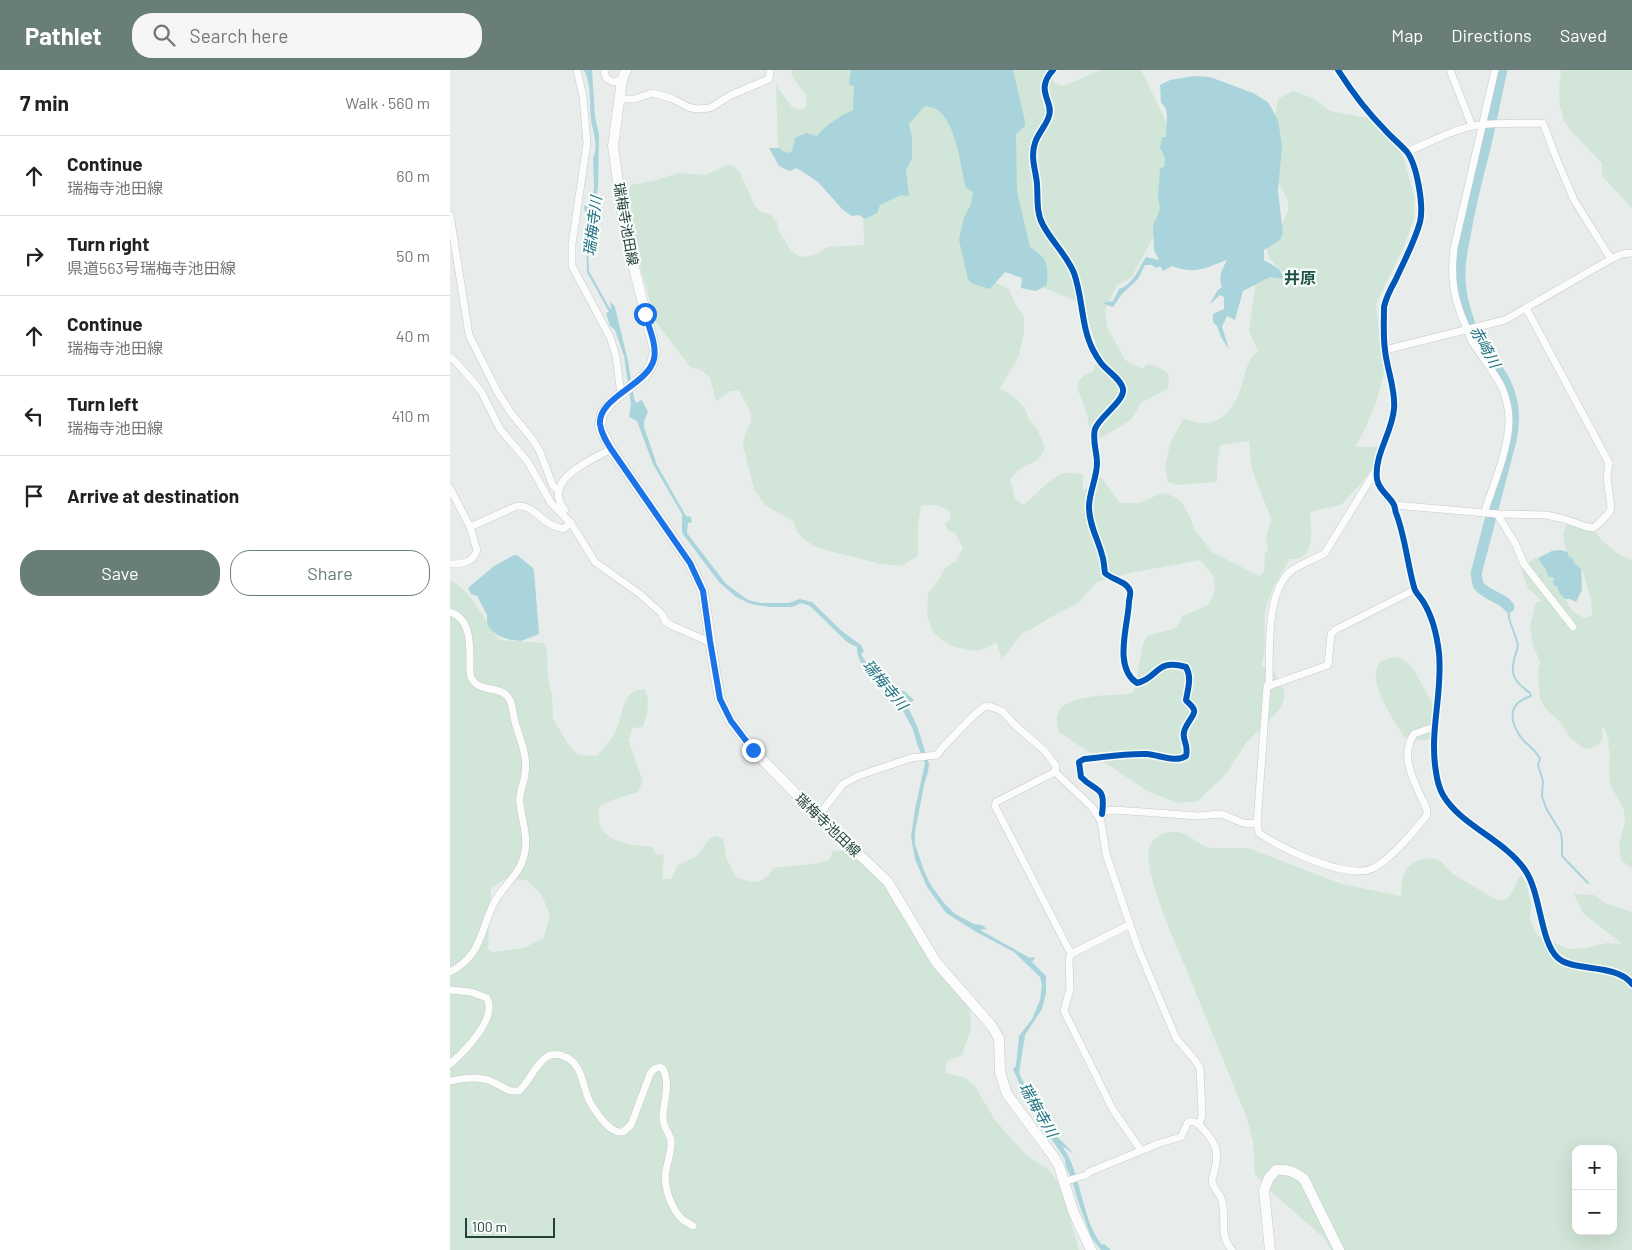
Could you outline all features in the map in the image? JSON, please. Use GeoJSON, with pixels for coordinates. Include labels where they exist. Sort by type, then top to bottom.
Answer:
{"type":"FeatureCollection","features":[{"type":"Feature","properties":{"kind":"main road","name":"瑞梅寺池田線"},"geometry":{"type":"LineString","coordinates":[[624,75],[613,146],[625,232],[655,352],[652,364],[645,375],[608,406],[600,420],[602,432],[611,449],[690,563],[703,591],[720,699],[731,721],[753,750],[888,882],[936,962],[991,1025],[999,1038],[1000,1072],[1007,1094],[1059,1166],[1073,1211],[1091,1250]]}},
{"type":"Feature","properties":{"kind":"main road"},"geometry":{"type":"LineString","coordinates":[[1270,1250],[1264,1190],[1269,1178],[1276,1170],[1286,1169],[1304,1179],[1339,1250]]}},
{"type":"Feature","properties":{"kind":"street"},"geometry":{"type":"LineString","coordinates":[[577,70],[584,97],[587,143],[572,244],[572,266],[610,337],[616,356],[620,394]]}},
{"type":"Feature","properties":{"kind":"street"},"geometry":{"type":"LineString","coordinates":[[604,70],[606,78],[613,82],[624,75]]}},
{"type":"Feature","properties":{"kind":"street"},"geometry":{"type":"LineString","coordinates":[[619,99],[635,99],[652,93],[671,98],[688,108],[710,108],[731,96],[769,79],[770,70]]}},
{"type":"Feature","properties":{"kind":"street"},"geometry":{"type":"LineString","coordinates":[[1053,70],[1045,82],[1044,89],[1050,111],[1049,117],[1035,142],[1033,151],[1038,212],[1043,225],[1067,258],[1074,274],[1092,349],[1123,389],[1114,406],[1095,428],[1097,466],[1090,492],[1090,518],[1094,535],[1103,555],[1105,573],[1130,590],[1124,642],[1124,658],[1128,673],[1137,683],[1143,682],[1164,665],[1175,664],[1186,667],[1190,682],[1186,700],[1194,710],[1194,714],[1184,731],[1184,739],[1188,748],[1186,756],[1183,758],[1147,754],[1084,759],[1080,762],[1081,777],[1097,787],[1103,797],[1100,814],[1106,854],[1129,925],[1176,1038],[1200,1068],[1202,1116],[1198,1124]]}},
{"type":"Feature","properties":{"kind":"street"},"geometry":{"type":"LineString","coordinates":[[1338,70],[1361,104],[1407,152],[1415,172],[1419,192],[1421,215],[1419,224],[1384,306],[1385,350],[1394,396],[1394,408],[1391,425],[1379,457],[1377,480],[1380,488],[1394,505],[1414,590],[1425,604],[1436,633],[1440,677],[1434,729],[1434,758],[1442,794],[1457,812],[1514,858],[1525,870],[1534,888],[1550,949],[1559,959],[1566,963],[1606,970],[1621,976],[1632,984]]}},
{"type":"Feature","properties":{"kind":"street"},"geometry":{"type":"LineString","coordinates":[[1450,70],[1472,126]]}},
{"type":"Feature","properties":{"kind":"street"},"geometry":{"type":"LineString","coordinates":[[1484,513],[1505,447],[1509,422],[1507,407],[1500,380],[1472,342],[1455,297],[1451,277],[1452,262],[1467,185],[1495,70]]}},
{"type":"Feature","properties":{"kind":"street"},"geometry":{"type":"LineString","coordinates":[[1407,152],[1472,126],[1482,124],[1543,123],[1574,200],[1611,259]]}},
{"type":"Feature","properties":{"kind":"street"},"geometry":{"type":"LineString","coordinates":[[450,215],[469,335],[497,391],[511,413],[533,440],[540,452],[553,486],[558,490]]}},
{"type":"Feature","properties":{"kind":"street"},"geometry":{"type":"LineString","coordinates":[[1385,350],[1505,320],[1611,259],[1622,254],[1632,253]]}},
{"type":"Feature","properties":{"kind":"street"},"geometry":{"type":"LineString","coordinates":[[1394,505],[1497,514],[1546,515],[1593,528],[1609,513],[1611,508],[1606,478],[1609,463],[1526,308]]}},
{"type":"Feature","properties":{"kind":"street"},"geometry":{"type":"LineString","coordinates":[[450,357],[481,391],[500,429],[528,462],[549,499],[571,523],[595,562],[640,594],[662,614],[665,621],[710,641]]}},
{"type":"Feature","properties":{"kind":"street"},"geometry":{"type":"LineString","coordinates":[[560,513],[564,510],[560,504],[558,490],[563,479],[611,449]]}},
{"type":"Feature","properties":{"kind":"street"},"geometry":{"type":"LineString","coordinates":[[1270,686],[1271,618],[1275,597],[1282,581],[1290,571],[1325,553],[1377,470]]}},
{"type":"Feature","properties":{"kind":"street"},"geometry":{"type":"LineString","coordinates":[[450,488],[470,527],[477,550],[476,555],[472,559],[464,563],[450,564]]}},
{"type":"Feature","properties":{"kind":"street"},"geometry":{"type":"LineString","coordinates":[[470,527],[517,506],[529,508],[555,527],[563,529],[571,523]]}},
{"type":"Feature","properties":{"kind":"street"},"geometry":{"type":"LineString","coordinates":[[1497,514],[1515,543],[1524,564],[1573,627]]}},
{"type":"Feature","properties":{"kind":"street"},"geometry":{"type":"LineString","coordinates":[[1414,590],[1335,630],[1331,634],[1328,666],[1267,686],[1257,824],[1259,832],[1275,843],[1325,864],[1353,871],[1364,871],[1376,867],[1398,848],[1426,815],[1427,808],[1411,774],[1407,755],[1414,734],[1434,729]]}},
{"type":"Feature","properties":{"kind":"street"},"geometry":{"type":"LineString","coordinates":[[450,612],[460,616],[466,628],[470,645],[470,678],[485,688],[496,690],[506,695],[510,700],[526,762],[525,776],[519,793],[519,803],[525,830],[526,848],[524,858],[518,870],[496,900],[476,949],[468,961],[450,972]]}},
{"type":"Feature","properties":{"kind":"street"},"geometry":{"type":"LineString","coordinates":[[819,815],[843,784],[871,771],[916,757],[937,755],[973,716],[984,707],[989,706],[1002,711],[1045,751],[1056,766],[1054,772],[996,802],[995,806],[1071,954]]}},
{"type":"Feature","properties":{"kind":"street"},"geometry":{"type":"LineString","coordinates":[[1054,772],[1100,814]]}},
{"type":"Feature","properties":{"kind":"street"},"geometry":{"type":"LineString","coordinates":[[1100,814],[1115,810],[1199,816],[1218,814],[1242,823],[1257,824]]}},
{"type":"Feature","properties":{"kind":"street"},"geometry":{"type":"LineString","coordinates":[[1129,925],[1071,954],[1069,959],[1070,989],[1064,1011],[1112,1110],[1142,1150]]}},
{"type":"Feature","properties":{"kind":"street"},"geometry":{"type":"LineString","coordinates":[[450,990],[471,992],[488,998],[490,1006],[483,1026],[475,1038],[450,1064]]}},
{"type":"Feature","properties":{"kind":"street"},"geometry":{"type":"LineString","coordinates":[[450,1081],[480,1078],[493,1082],[510,1092],[519,1092],[539,1064],[549,1055],[560,1054],[570,1058],[577,1067],[589,1100],[598,1115],[611,1129],[624,1132],[631,1125],[650,1074],[654,1069],[663,1069],[667,1082],[663,1117],[671,1139],[665,1173],[666,1186],[675,1209],[683,1220],[693,1226]]}},
{"type":"Feature","properties":{"kind":"street"},"geometry":{"type":"LineString","coordinates":[[1063,1182],[1082,1176],[1142,1150],[1182,1137],[1188,1122],[1192,1121],[1198,1124],[1210,1137],[1217,1151],[1212,1178],[1213,1186],[1222,1200],[1223,1236],[1232,1250]]}},
{"type":"Feature","properties":{"kind":"green space"},"geometry":{"type":"Polygon","coordinates":[[[791,70],[854,70],[858,99],[852,116],[791,154],[778,151],[776,85],[792,107],[800,110],[806,107],[806,95],[793,78],[791,70]]]}},
{"type":"Feature","properties":{"kind":"green space"},"geometry":{"type":"Polygon","coordinates":[[[1002,70],[1054,70],[1052,77],[1054,83],[1064,86],[1100,70],[1141,70],[1175,140],[1158,229],[1131,278],[1117,285],[1105,310],[1107,326],[1125,360],[1142,369],[1147,364],[1162,369],[1169,375],[1168,388],[1141,403],[1131,420],[1099,439],[1091,436],[1086,412],[1077,387],[1080,379],[1093,371],[1096,363],[1097,348],[1089,322],[1078,302],[1035,284],[1014,206],[1002,70]]]}},
{"type":"Feature","properties":{"kind":"green space"},"geometry":{"type":"Polygon","coordinates":[[[1561,70],[1632,70],[1632,208],[1602,176],[1602,163],[1564,121],[1560,106],[1559,90],[1561,70]]]}},
{"type":"Feature","properties":{"kind":"green space"},"geometry":{"type":"Polygon","coordinates":[[[1293,91],[1313,98],[1330,111],[1375,119],[1402,152],[1414,196],[1414,219],[1404,246],[1376,304],[1384,373],[1376,403],[1355,447],[1381,447],[1377,462],[1359,486],[1341,505],[1310,512],[1311,535],[1308,549],[1305,555],[1290,559],[1268,600],[1265,615],[1265,647],[1261,666],[1273,670],[1284,691],[1281,708],[1246,743],[1227,773],[1198,801],[1179,803],[1149,792],[1059,732],[1057,716],[1068,703],[1077,699],[1134,692],[1143,644],[1148,636],[1176,628],[1183,616],[1208,605],[1215,591],[1213,575],[1200,560],[1125,574],[1097,582],[1078,603],[1022,633],[1002,659],[996,642],[985,649],[976,651],[952,646],[942,640],[932,631],[927,615],[928,594],[944,569],[956,561],[963,548],[955,533],[948,530],[945,524],[950,519],[950,512],[937,506],[921,506],[918,526],[918,556],[901,566],[880,564],[815,547],[797,532],[793,521],[765,505],[754,489],[743,445],[746,431],[751,422],[751,413],[739,391],[731,391],[716,401],[710,377],[701,370],[690,367],[656,322],[630,230],[626,198],[631,185],[657,180],[678,173],[705,175],[727,165],[734,166],[739,171],[755,206],[761,212],[770,214],[777,222],[779,231],[791,251],[801,257],[814,255],[828,247],[864,245],[863,206],[906,112],[928,99],[953,113],[981,187],[975,273],[1009,289],[1015,304],[1024,316],[1024,332],[1019,356],[1000,388],[1013,396],[1025,408],[1045,448],[1038,460],[1018,470],[1010,480],[1015,499],[1023,505],[1054,478],[1068,473],[1083,474],[1083,491],[1101,477],[1120,503],[1140,503],[1162,493],[1173,496],[1182,503],[1194,529],[1212,552],[1259,576],[1264,572],[1265,552],[1268,550],[1266,538],[1271,519],[1252,469],[1249,441],[1220,445],[1217,482],[1176,485],[1168,482],[1165,466],[1171,441],[1184,418],[1202,423],[1217,420],[1224,416],[1235,402],[1247,366],[1258,351],[1249,331],[1256,280],[1276,273],[1290,280],[1269,258],[1265,241],[1276,235],[1289,209],[1287,199],[1277,179],[1274,122],[1278,99],[1293,91]]]}},
{"type":"Feature","properties":{"kind":"green space"},"geometry":{"type":"Polygon","coordinates":[[[1568,521],[1591,528],[1620,555],[1632,560],[1632,868],[1621,860],[1619,845],[1625,820],[1624,810],[1610,784],[1609,742],[1605,729],[1602,728],[1601,741],[1597,746],[1585,749],[1569,737],[1561,723],[1545,708],[1540,698],[1538,670],[1540,662],[1533,645],[1530,626],[1536,602],[1542,601],[1528,588],[1520,564],[1529,563],[1535,558],[1542,558],[1559,585],[1569,606],[1585,618],[1592,615],[1584,573],[1578,571],[1567,558],[1563,533],[1568,521]]]}},
{"type":"Feature","properties":{"kind":"green space"},"geometry":{"type":"Polygon","coordinates":[[[450,580],[472,599],[500,640],[544,643],[547,649],[548,679],[552,695],[553,719],[568,744],[578,755],[597,756],[608,743],[619,724],[627,697],[637,690],[645,690],[648,704],[643,727],[632,728],[628,740],[643,781],[638,792],[599,807],[599,820],[601,827],[610,837],[624,843],[652,847],[656,854],[664,855],[662,879],[671,879],[678,865],[697,856],[710,838],[717,836],[723,839],[727,860],[737,878],[743,880],[758,882],[765,878],[773,868],[822,862],[829,860],[833,851],[849,850],[896,884],[917,939],[970,1007],[971,1028],[962,1055],[947,1061],[945,1073],[964,1077],[975,1086],[995,1120],[1026,1155],[1049,1170],[1061,1186],[1079,1250],[450,1250],[450,580]],[[505,879],[491,888],[488,949],[492,952],[523,948],[543,939],[550,916],[542,895],[526,880],[505,879]]]}},
{"type":"Feature","properties":{"kind":"green space"},"geometry":{"type":"Polygon","coordinates":[[[1398,657],[1408,663],[1415,672],[1436,710],[1434,736],[1427,740],[1404,737],[1379,691],[1376,672],[1379,664],[1386,659],[1398,657]]]}},
{"type":"Feature","properties":{"kind":"green space"},"geometry":{"type":"Polygon","coordinates":[[[1168,832],[1178,832],[1186,834],[1202,845],[1211,848],[1248,848],[1342,884],[1401,896],[1402,878],[1407,869],[1420,860],[1430,858],[1440,861],[1457,877],[1492,897],[1502,900],[1510,895],[1518,878],[1522,876],[1526,883],[1531,903],[1530,919],[1537,935],[1568,949],[1586,948],[1607,943],[1622,944],[1583,913],[1574,894],[1594,895],[1605,903],[1632,912],[1632,1250],[1331,1250],[1324,1238],[1265,1186],[1255,1174],[1253,1142],[1247,1118],[1170,931],[1157,894],[1149,861],[1149,849],[1156,838],[1168,832]]]}},
{"type":"Feature","properties":{"kind":"water","name":"瑞梅寺川"},"geometry":{"type":"Polygon","coordinates":[[[584,70],[592,70],[595,117],[599,134],[598,187],[595,206],[600,208],[601,211],[593,216],[588,251],[589,271],[610,309],[610,301],[615,307],[628,361],[634,398],[636,403],[642,400],[648,412],[644,421],[644,427],[657,465],[686,516],[691,517],[692,522],[688,523],[687,533],[726,584],[748,600],[761,603],[789,603],[800,599],[812,602],[843,632],[861,645],[864,651],[861,654],[870,669],[882,682],[892,687],[890,689],[894,694],[905,701],[902,691],[904,691],[914,700],[909,704],[905,704],[905,707],[909,709],[917,726],[929,764],[915,832],[915,844],[923,868],[930,884],[955,914],[974,924],[982,925],[987,929],[980,930],[1030,958],[1035,958],[1032,962],[1046,976],[1046,993],[1042,1009],[1025,1035],[1019,1073],[1035,1106],[1048,1126],[1051,1127],[1050,1129],[1074,1154],[1062,1146],[1074,1170],[1089,1222],[1102,1245],[1104,1244],[1111,1250],[1101,1250],[1091,1237],[1066,1167],[1065,1159],[1046,1131],[1036,1122],[1040,1122],[1029,1105],[1013,1069],[1016,1066],[1019,1036],[1032,1019],[1040,1000],[1042,985],[1040,977],[1014,952],[946,913],[927,887],[915,859],[911,837],[925,763],[913,729],[903,711],[899,709],[895,701],[862,663],[857,647],[847,642],[810,606],[801,603],[792,607],[769,607],[751,604],[736,597],[719,582],[682,533],[682,514],[653,464],[637,421],[629,417],[631,404],[624,356],[615,330],[610,326],[606,313],[609,312],[587,272],[586,239],[590,214],[585,212],[584,206],[591,206],[594,188],[593,158],[596,144],[591,120],[589,88],[584,70]]]}},
{"type":"Feature","properties":{"kind":"water"},"geometry":{"type":"Polygon","coordinates":[[[851,70],[1013,70],[1025,121],[1025,126],[1016,134],[1017,192],[1030,247],[1044,258],[1046,262],[1047,285],[1036,291],[1021,288],[1022,278],[1005,272],[990,289],[973,284],[968,280],[959,240],[963,220],[971,204],[973,192],[966,188],[957,145],[949,124],[935,108],[925,106],[909,124],[912,137],[912,159],[906,170],[909,196],[901,195],[880,205],[877,213],[865,219],[859,215],[852,216],[843,210],[818,182],[797,168],[789,171],[779,166],[769,148],[778,148],[787,153],[792,151],[795,138],[806,133],[817,136],[833,121],[853,110],[854,86],[849,85],[851,70]]]}},
{"type":"Feature","properties":{"kind":"water"},"geometry":{"type":"Polygon","coordinates":[[[1194,76],[1210,77],[1253,93],[1268,102],[1278,120],[1282,146],[1278,191],[1283,233],[1280,240],[1264,250],[1264,260],[1279,269],[1285,279],[1270,277],[1243,291],[1235,320],[1227,316],[1222,327],[1229,349],[1213,322],[1213,314],[1224,309],[1224,297],[1220,295],[1210,304],[1217,291],[1222,287],[1222,270],[1227,260],[1206,268],[1194,270],[1180,269],[1172,266],[1163,271],[1160,266],[1156,268],[1152,265],[1145,265],[1138,279],[1121,295],[1113,307],[1102,303],[1113,301],[1119,289],[1128,284],[1135,276],[1146,257],[1159,260],[1154,250],[1153,225],[1160,208],[1158,198],[1160,168],[1164,167],[1165,158],[1160,148],[1162,137],[1166,137],[1167,116],[1166,109],[1161,102],[1160,85],[1170,80],[1194,76]]]}},
{"type":"Feature","properties":{"kind":"water"},"geometry":{"type":"Polygon","coordinates":[[[1561,550],[1567,552],[1570,558],[1573,558],[1574,563],[1581,569],[1582,590],[1576,602],[1565,599],[1560,594],[1557,586],[1554,586],[1554,578],[1548,576],[1538,558],[1552,551],[1561,550]]]}},
{"type":"Feature","properties":{"kind":"water"},"geometry":{"type":"Polygon","coordinates":[[[517,555],[534,571],[539,634],[521,641],[499,636],[492,631],[487,624],[487,615],[477,596],[471,594],[468,588],[494,566],[517,555]]]}},
{"type":"Feature","properties":{"kind":"waterway","name":"赤崎川"},"geometry":{"type":"LineString","coordinates":[[1502,70],[1469,215],[1462,252],[1460,278],[1462,297],[1471,326],[1479,343],[1506,383],[1513,408],[1511,440],[1476,574],[1478,585],[1509,607]]}},
{"type":"Feature","properties":{"kind":"waterway"},"geometry":{"type":"LineString","coordinates":[[1509,607],[1510,621],[1518,645],[1513,666],[1514,676],[1531,696],[1520,701],[1514,708],[1514,723],[1521,737],[1540,759],[1538,765],[1543,781],[1542,796],[1546,808],[1561,833],[1562,856],[1588,883]]}},
{"type":"Feature","properties":{"kind":"cycle path"},"geometry":{"type":"LineString","coordinates":[[1053,70],[1045,84],[1050,111],[1049,116],[1036,139],[1033,153],[1039,216],[1074,273],[1086,332],[1093,350],[1101,363],[1120,382],[1123,389],[1120,399],[1101,419],[1095,429],[1097,463],[1089,501],[1090,520],[1103,557],[1105,573],[1126,585],[1130,591],[1124,646],[1125,667],[1137,683],[1144,681],[1168,665],[1186,667],[1189,679],[1186,700],[1194,710],[1184,732],[1187,752],[1186,756],[1182,758],[1172,759],[1147,754],[1132,754],[1084,759],[1079,762],[1081,777],[1101,793],[1103,798],[1102,814]]}},
{"type":"Feature","properties":{"kind":"cycle path"},"geometry":{"type":"LineString","coordinates":[[1338,70],[1366,109],[1411,158],[1417,176],[1420,196],[1421,215],[1418,229],[1384,307],[1384,345],[1394,395],[1394,409],[1393,418],[1378,461],[1377,479],[1380,487],[1394,505],[1415,589],[1430,615],[1437,640],[1440,668],[1434,757],[1439,786],[1443,795],[1460,815],[1506,850],[1525,870],[1534,891],[1548,941],[1552,951],[1558,958],[1574,965],[1616,973],[1625,977],[1632,984]]}},
{"type":"Feature","properties":{"kind":"district","name":"井原"},"geometry":{"type":"Point","coordinates":[1300,278]}},
{"type":"Feature","properties":{"kind":"route"},"geometry":{"type":"LineString","coordinates":[[645,314],[655,352],[650,369],[608,406],[602,414],[600,426],[611,449],[690,563],[703,591],[714,672],[720,699],[731,721],[753,750]]}}]}
